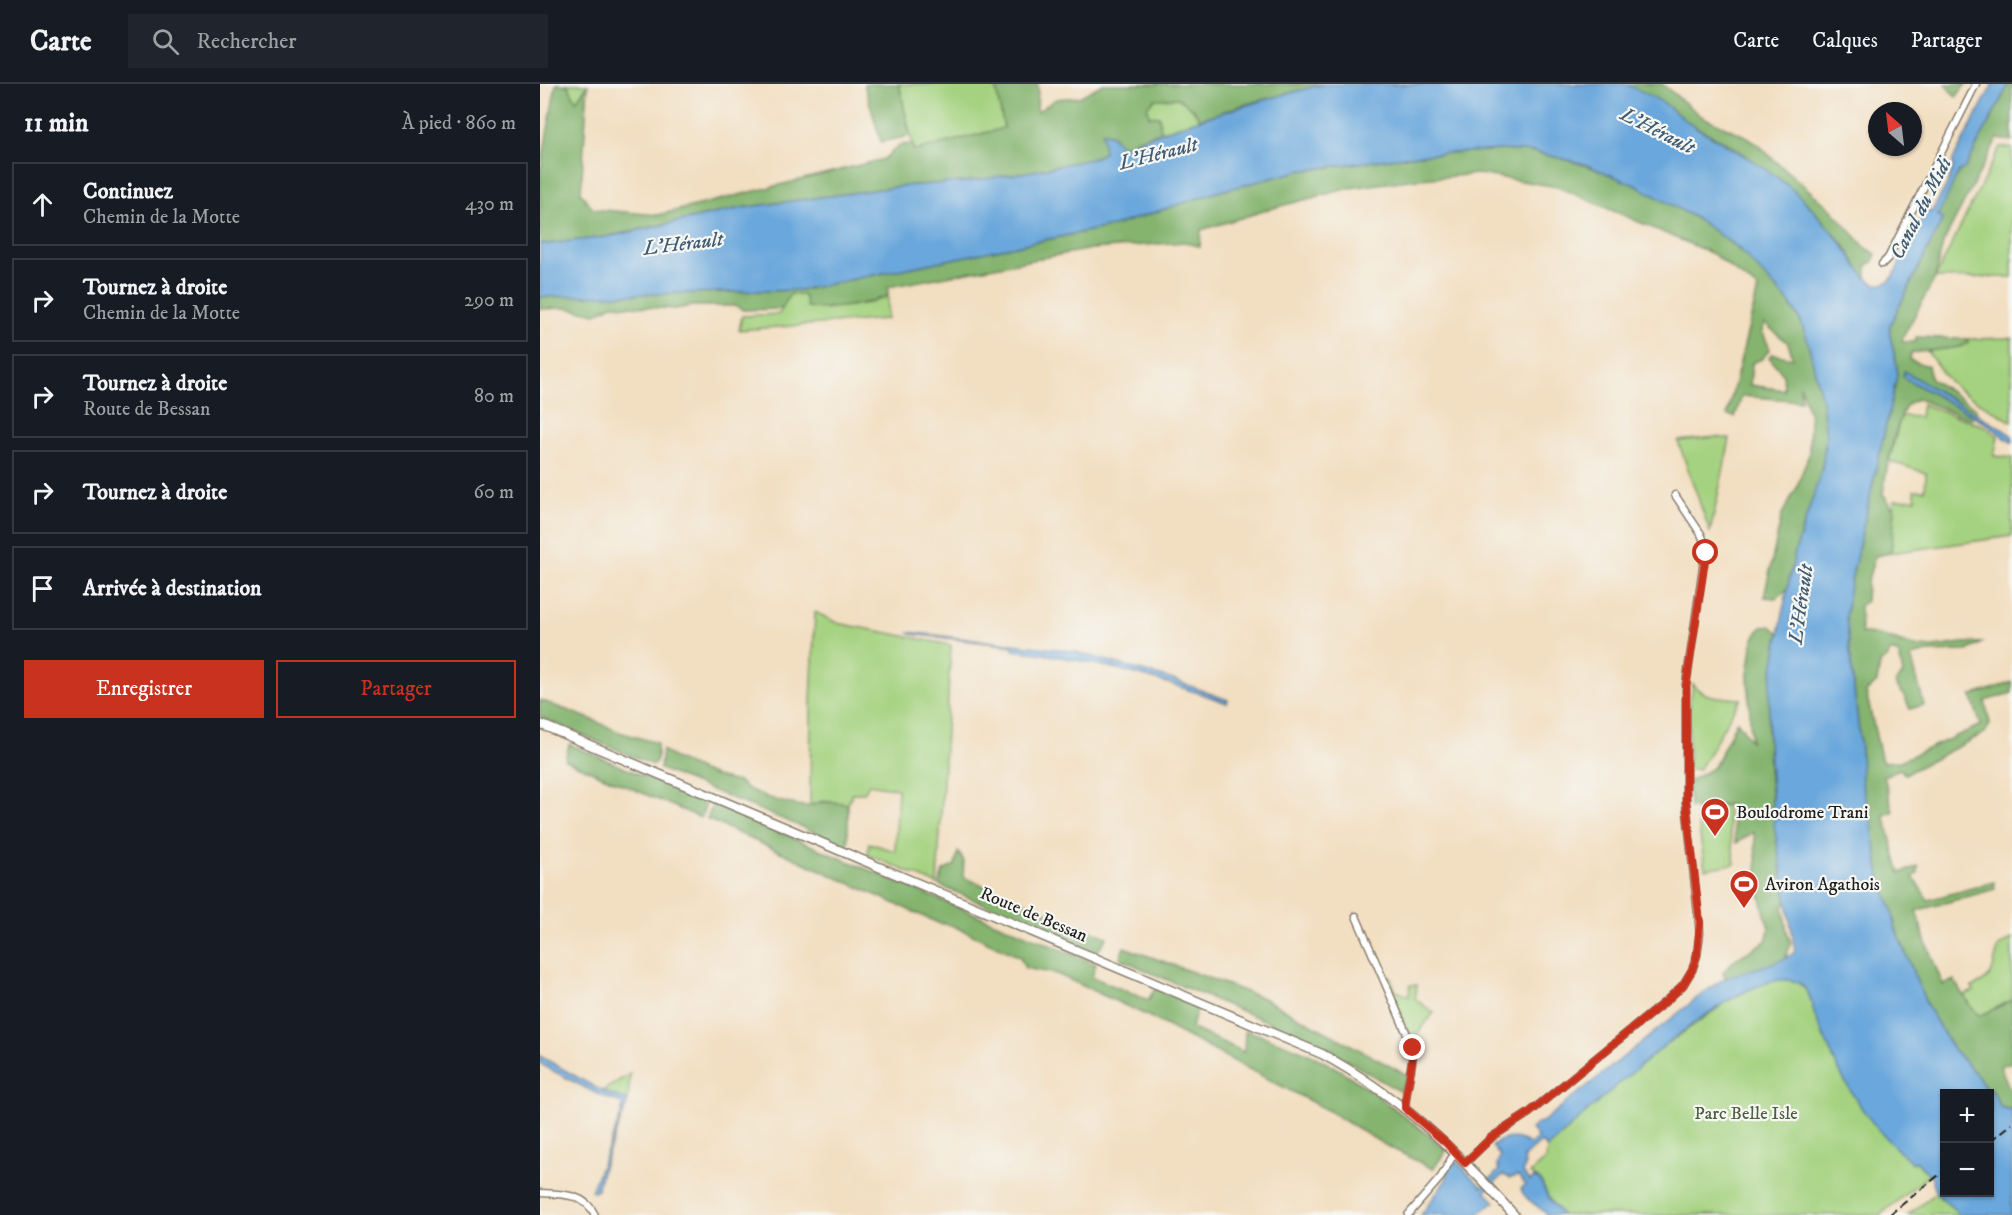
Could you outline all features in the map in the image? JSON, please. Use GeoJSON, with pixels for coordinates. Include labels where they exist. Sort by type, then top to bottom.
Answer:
{"type":"FeatureCollection","features":[{"type":"Feature","properties":{"kind":"main road","name":"Route de Bessan"},"geometry":{"type":"LineString","coordinates":[[540,724],[1322,1054],[1361,1077],[1402,1106],[1456,1153],[1514,1215]]}},
{"type":"Feature","properties":{"kind":"street"},"geometry":{"type":"LineString","coordinates":[[1882,264],[1888,258],[1976,84]]}},
{"type":"Feature","properties":{"kind":"street"},"geometry":{"type":"LineString","coordinates":[[1465,1163],[1492,1137],[1529,1113],[1671,997],[1689,977],[1696,962],[1700,923],[1686,802],[1686,686],[1706,546],[1701,534],[1675,495]]}},
{"type":"Feature","properties":{"kind":"street"},"geometry":{"type":"LineString","coordinates":[[1356,916],[1413,1048],[1413,1061],[1402,1106]]}},
{"type":"Feature","properties":{"kind":"street"},"geometry":{"type":"LineString","coordinates":[[1408,1215],[1441,1177],[1456,1153]]}},
{"type":"Feature","properties":{"kind":"street"},"geometry":{"type":"LineString","coordinates":[[540,1192],[580,1198],[591,1206],[595,1215]]}},
{"type":"Feature","properties":{"kind":"green space"},"geometry":{"type":"Polygon","coordinates":[[[556,84],[568,85],[576,101],[588,85],[581,193],[593,209],[658,215],[884,159],[899,145],[912,144],[914,151],[1004,128],[995,84],[1038,84],[1037,112],[1056,99],[1079,97],[1103,84],[1324,84],[1246,104],[1200,119],[1193,109],[1178,98],[1155,99],[1147,107],[1149,116],[1159,116],[1161,132],[1122,147],[1112,135],[1103,133],[1104,153],[1091,159],[1028,172],[964,182],[902,186],[741,208],[612,236],[547,244],[540,243],[540,173],[556,84]]]}},
{"type":"Feature","properties":{"kind":"green space"},"geometry":{"type":"Polygon","coordinates":[[[564,84],[588,84],[576,101],[568,85],[564,84]]]}},
{"type":"Feature","properties":{"kind":"green space"},"geometry":{"type":"Polygon","coordinates":[[[864,84],[899,84],[910,136],[881,142],[864,84]]]}},
{"type":"Feature","properties":{"kind":"green space"},"geometry":{"type":"Polygon","coordinates":[[[899,84],[995,84],[1004,128],[914,151],[899,84]]]}},
{"type":"Feature","properties":{"kind":"green space"},"geometry":{"type":"Polygon","coordinates":[[[1625,84],[1662,84],[1701,116],[1759,145],[1832,210],[1865,247],[1876,254],[1873,262],[1867,265],[1867,279],[1844,245],[1811,207],[1783,182],[1735,148],[1683,120],[1665,104],[1625,84]]]}},
{"type":"Feature","properties":{"kind":"green space"},"geometry":{"type":"Polygon","coordinates":[[[1945,84],[1966,84],[1956,97],[1945,84]]]}},
{"type":"Feature","properties":{"kind":"green space"},"geometry":{"type":"Polygon","coordinates":[[[2009,84],[2012,84],[2012,141],[1997,139],[1943,243],[1935,278],[1902,339],[1903,342],[1916,342],[1916,337],[1967,339],[1968,343],[1960,347],[1911,353],[1910,360],[1928,366],[1931,379],[1977,409],[1971,419],[1918,399],[1909,403],[1904,410],[1892,446],[1883,494],[1895,510],[1891,553],[1875,556],[1867,583],[1866,601],[1860,606],[1861,633],[1877,634],[1920,647],[1982,643],[1967,651],[1928,652],[1911,656],[1924,705],[1910,709],[1895,683],[1903,674],[1899,654],[1891,651],[1880,663],[1877,682],[1866,692],[1882,762],[1900,761],[1981,725],[1971,696],[2012,682],[2012,693],[1985,701],[1990,724],[1985,733],[1905,774],[1900,769],[1884,776],[1893,812],[1884,815],[1900,873],[1918,866],[1918,873],[1913,877],[1928,900],[1994,882],[1995,889],[1916,911],[1943,985],[1954,980],[1969,1005],[1980,1016],[2012,1000],[2012,1062],[2000,1066],[2012,1091],[2012,1110],[2000,1107],[1994,1089],[1985,1088],[1976,1074],[1953,1049],[1927,1006],[1895,926],[1892,909],[1881,882],[1871,819],[1862,784],[1861,750],[1846,617],[1849,590],[1897,376],[1890,325],[1943,219],[1937,216],[1959,171],[1965,168],[2009,84]]]}},
{"type":"Feature","properties":{"kind":"green space"},"geometry":{"type":"Polygon","coordinates":[[[1178,98],[1193,109],[1200,119],[1161,132],[1159,116],[1149,116],[1147,106],[1155,99],[1178,98]]]}},
{"type":"Feature","properties":{"kind":"green space"},"geometry":{"type":"Polygon","coordinates":[[[2000,147],[2012,148],[2012,277],[1935,278],[2000,147]]]}},
{"type":"Feature","properties":{"kind":"green space"},"geometry":{"type":"Polygon","coordinates":[[[1501,150],[1529,151],[1610,174],[1684,211],[1719,234],[1777,287],[1798,317],[1809,342],[1821,392],[1826,436],[1820,473],[1799,540],[1787,590],[1776,598],[1764,597],[1782,514],[1796,489],[1809,454],[1810,416],[1800,385],[1801,401],[1742,396],[1735,417],[1727,415],[1758,289],[1713,254],[1558,187],[1478,174],[1350,188],[1201,230],[1200,247],[1185,242],[1091,249],[888,287],[888,296],[848,306],[807,307],[804,295],[790,294],[782,309],[743,310],[736,306],[692,306],[676,309],[612,305],[596,314],[567,308],[540,309],[540,297],[801,290],[1113,226],[1217,192],[1299,171],[1418,155],[1501,150]],[[1764,323],[1762,331],[1770,349],[1762,359],[1752,363],[1750,385],[1784,390],[1783,374],[1769,357],[1772,354],[1793,358],[1788,343],[1764,323]]]}},
{"type":"Feature","properties":{"kind":"green space"},"geometry":{"type":"Polygon","coordinates":[[[789,294],[804,294],[825,309],[870,303],[888,296],[887,319],[739,330],[742,316],[779,314],[789,294]]]}},
{"type":"Feature","properties":{"kind":"green space"},"geometry":{"type":"Polygon","coordinates":[[[2012,338],[2012,422],[1959,390],[1947,379],[1927,351],[1960,347],[1968,343],[1967,339],[2012,338]]]}},
{"type":"Feature","properties":{"kind":"green space"},"geometry":{"type":"Polygon","coordinates":[[[1922,404],[1984,426],[1998,436],[1994,456],[2012,458],[2012,536],[1891,553],[1894,500],[1916,499],[1914,490],[1925,490],[1926,473],[1889,461],[1901,416],[1920,417],[1922,404]]]}},
{"type":"Feature","properties":{"kind":"green space"},"geometry":{"type":"Polygon","coordinates":[[[1716,437],[1730,439],[1710,532],[1678,441],[1716,437]]]}},
{"type":"Feature","properties":{"kind":"green space"},"geometry":{"type":"Polygon","coordinates":[[[815,612],[837,623],[951,645],[937,884],[868,855],[869,843],[895,851],[898,789],[869,784],[864,793],[852,793],[848,804],[822,801],[810,806],[815,612]]]}},
{"type":"Feature","properties":{"kind":"green space"},"geometry":{"type":"Polygon","coordinates":[[[1770,626],[1779,632],[1769,708],[1770,777],[1787,904],[1783,905],[1791,943],[1785,960],[1725,978],[1723,972],[1734,960],[1766,941],[1769,929],[1759,891],[1754,832],[1736,843],[1730,804],[1690,808],[1688,782],[1714,767],[1737,721],[1751,741],[1748,675],[1753,639],[1762,627],[1770,626]]]}},
{"type":"Feature","properties":{"kind":"green space"},"geometry":{"type":"Polygon","coordinates":[[[1693,684],[1708,695],[1741,699],[1699,769],[1688,770],[1689,711],[1693,684]]]}},
{"type":"Feature","properties":{"kind":"green space"},"geometry":{"type":"Polygon","coordinates":[[[540,700],[619,732],[657,743],[657,759],[653,765],[540,717],[540,700]]]}},
{"type":"Feature","properties":{"kind":"green space"},"geometry":{"type":"Polygon","coordinates":[[[569,744],[706,803],[701,818],[565,760],[569,744]]]}},
{"type":"Feature","properties":{"kind":"green space"},"geometry":{"type":"Polygon","coordinates":[[[662,750],[699,770],[739,782],[752,791],[780,801],[806,806],[824,802],[848,804],[848,846],[660,769],[662,750]]]}},
{"type":"Feature","properties":{"kind":"green space"},"geometry":{"type":"Polygon","coordinates":[[[713,804],[1096,964],[1092,977],[1148,1000],[1155,989],[1198,1006],[1191,1028],[1244,1052],[1245,1030],[1319,1059],[1370,1090],[1447,1150],[1433,1169],[1385,1145],[1327,1110],[1148,1016],[1057,974],[1025,968],[1020,957],[951,925],[938,923],[707,819],[713,804]]]}},
{"type":"Feature","properties":{"kind":"green space","name":"Boulodrome Trani"},"geometry":{"type":"Polygon","coordinates":[[[1726,805],[1735,864],[1705,869],[1696,809],[1726,805]]]}},
{"type":"Feature","properties":{"kind":"green space"},"geometry":{"type":"Polygon","coordinates":[[[958,852],[964,861],[963,877],[1107,937],[1097,952],[939,885],[943,871],[955,865],[958,852]]]}},
{"type":"Feature","properties":{"kind":"green space"},"geometry":{"type":"Polygon","coordinates":[[[2012,939],[2012,1000],[1980,1016],[1970,1006],[1964,995],[1974,991],[1972,987],[1990,975],[1999,946],[2012,939]]]}},
{"type":"Feature","properties":{"kind":"green space"},"geometry":{"type":"Polygon","coordinates":[[[1124,947],[1263,998],[1407,1075],[1401,1092],[1309,1040],[1120,958],[1124,947]]]}},
{"type":"Feature","properties":{"kind":"green space"},"geometry":{"type":"Polygon","coordinates":[[[1390,976],[1396,991],[1409,996],[1410,985],[1417,985],[1415,999],[1434,1013],[1413,1039],[1386,978],[1390,976]]]}},
{"type":"Feature","properties":{"kind":"green space","name":"Parc Belle Isle"},"geometry":{"type":"Polygon","coordinates":[[[1775,979],[1797,981],[1808,992],[1824,1038],[1854,1095],[1885,1137],[1916,1161],[1929,1175],[1880,1215],[1562,1215],[1548,1197],[1541,1181],[1530,1174],[1546,1159],[1547,1148],[1640,1063],[1728,1001],[1761,983],[1775,979]]]}},
{"type":"Feature","properties":{"kind":"green space"},"geometry":{"type":"Polygon","coordinates":[[[630,1074],[628,1101],[602,1091],[630,1074]]]}},
{"type":"Feature","properties":{"kind":"green space"},"geometry":{"type":"Polygon","coordinates":[[[1936,1193],[1959,1215],[1908,1215],[1936,1193]]]}},
{"type":"Feature","properties":{"kind":"water","name":"L'Hérault"},"geometry":{"type":"Polygon","coordinates":[[[1324,84],[1625,84],[1661,102],[1692,125],[1759,165],[1788,186],[1815,212],[1847,250],[1864,275],[1877,284],[1885,283],[1893,277],[1925,210],[1931,212],[1934,208],[1950,178],[1953,160],[1993,84],[2009,84],[1965,168],[1959,171],[1938,216],[1943,219],[1890,325],[1897,376],[1849,590],[1846,617],[1861,750],[1862,784],[1871,819],[1881,882],[1892,909],[1896,930],[1927,1006],[1953,1049],[1988,1089],[1940,1089],[1940,1197],[1935,1190],[1932,1178],[1916,1161],[1913,1163],[1899,1152],[1863,1110],[1835,1062],[1807,991],[1786,980],[1755,987],[1717,1008],[1633,1071],[1547,1148],[1541,1142],[1524,1157],[1523,1173],[1530,1181],[1534,1178],[1540,1180],[1548,1197],[1562,1215],[1547,1215],[1523,1193],[1521,1189],[1525,1185],[1518,1176],[1510,1178],[1503,1175],[1485,1191],[1495,1202],[1476,1215],[1421,1215],[1446,1180],[1450,1165],[1456,1161],[1482,1187],[1499,1170],[1497,1164],[1500,1156],[1492,1146],[1501,1140],[1511,1138],[1530,1144],[1538,1138],[1531,1129],[1702,994],[1726,978],[1774,963],[1795,951],[1774,825],[1768,731],[1770,686],[1795,552],[1822,469],[1826,435],[1822,401],[1807,339],[1800,319],[1788,301],[1738,248],[1697,219],[1637,186],[1584,164],[1535,152],[1501,150],[1418,155],[1299,171],[1217,192],[1113,226],[801,290],[540,297],[540,243],[612,236],[741,208],[902,186],[964,182],[1028,172],[1091,159],[1104,153],[1102,132],[1112,135],[1122,147],[1247,105],[1324,84]]]}},
{"type":"Feature","properties":{"kind":"water"},"geometry":{"type":"Polygon","coordinates":[[[1904,371],[2002,429],[2012,436],[2012,443],[1984,422],[1903,377],[1904,371]]]}},
{"type":"Feature","properties":{"kind":"water"},"geometry":{"type":"Polygon","coordinates":[[[908,632],[1073,651],[1171,679],[1228,700],[1227,703],[1148,677],[1095,664],[1013,650],[1013,646],[908,632]]]}},
{"type":"Feature","properties":{"kind":"water"},"geometry":{"type":"Polygon","coordinates":[[[540,1056],[598,1089],[628,1101],[603,1167],[597,1190],[594,1192],[591,1191],[622,1113],[622,1103],[597,1094],[546,1067],[540,1063],[540,1056]]]}},
{"type":"Feature","properties":{"kind":"water"},"geometry":{"type":"Polygon","coordinates":[[[1994,1093],[2000,1107],[2012,1110],[2012,1215],[1959,1215],[1940,1197],[1994,1197],[1994,1093]]]}},
{"type":"Feature","properties":{"kind":"railway"},"geometry":{"type":"LineString","coordinates":[[1994,1138],[2012,1124]]}},
{"type":"Feature","properties":{"kind":"railway"},"geometry":{"type":"LineString","coordinates":[[1889,1215],[1940,1174]]}},
{"type":"Feature","properties":{"kind":"place","name":"Boulodrome Trani"},"geometry":{"type":"Point","coordinates":[1715,838]}},
{"type":"Feature","properties":{"kind":"place","name":"Aviron Agathois"},"geometry":{"type":"Point","coordinates":[1744,910]}},
{"type":"Feature","properties":{"kind":"route"},"geometry":{"type":"LineString","coordinates":[[1413,1048],[1405,1108],[1446,1143],[1465,1163],[1492,1137],[1529,1113],[1666,1001],[1689,977],[1697,955],[1700,923],[1686,802],[1686,686],[1706,553]]}},
{"type":"Feature","properties":{"kind":"water label","name":"Canal du Midi"},"geometry":{"type":"Point","coordinates":[1920,208]}}]}
